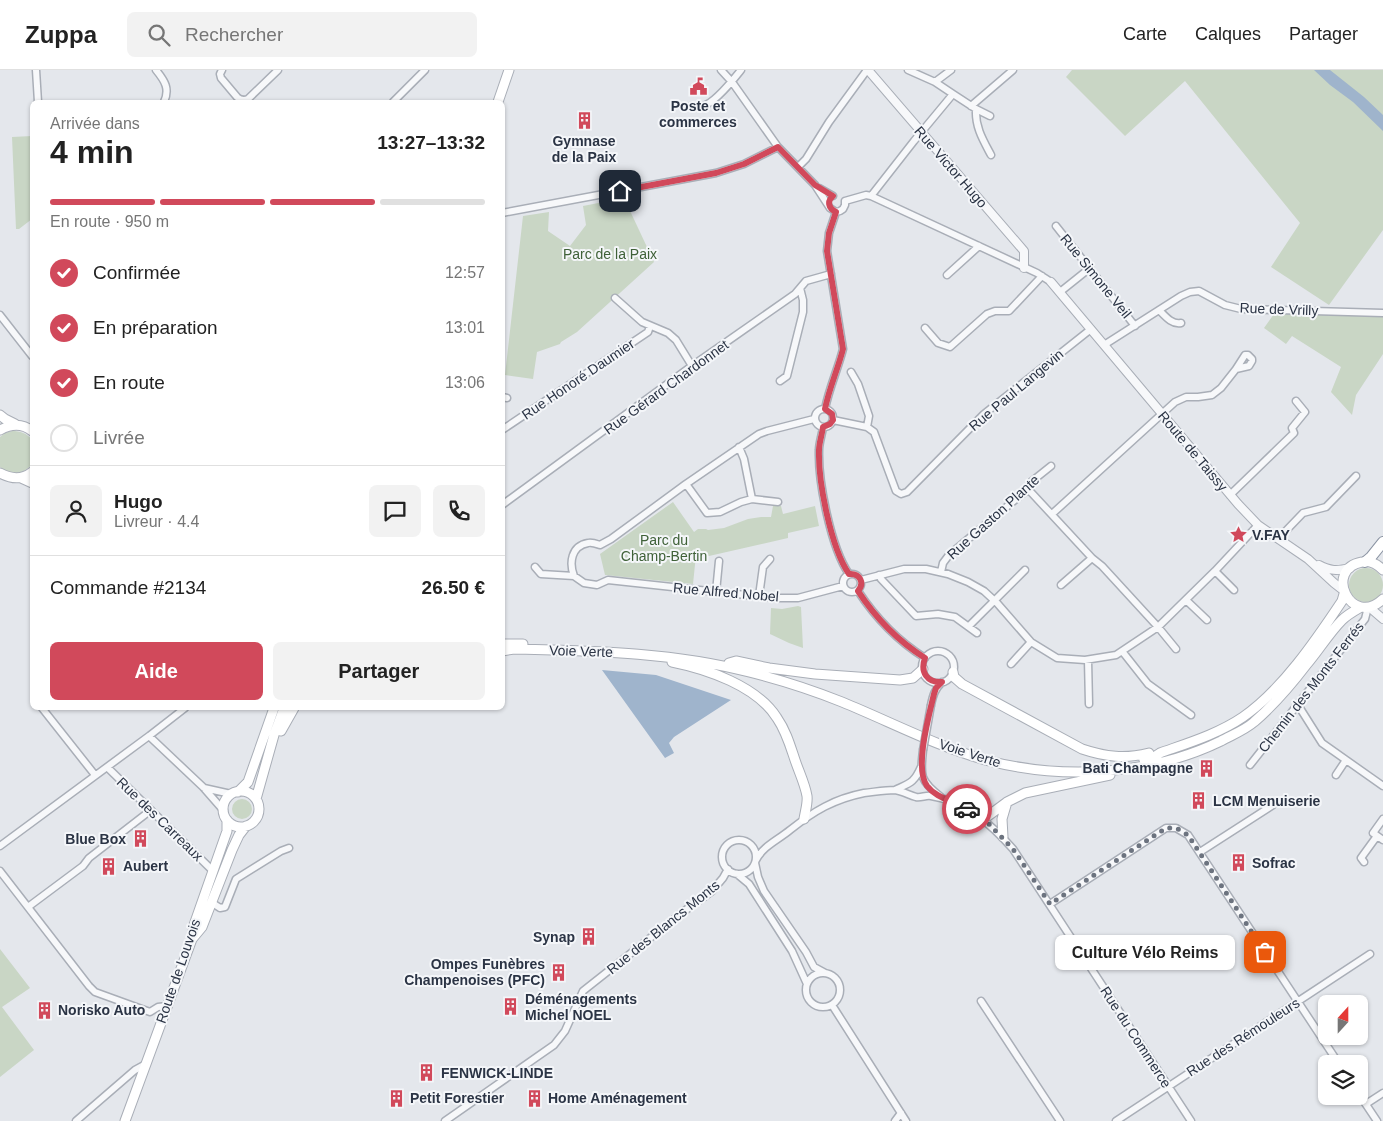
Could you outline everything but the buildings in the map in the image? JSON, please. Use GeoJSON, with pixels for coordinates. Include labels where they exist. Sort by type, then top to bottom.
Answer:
{"type":"FeatureCollection","features":[{"type":"Feature","properties":{"kind":"highway"},"geometry":{"type":"LineString","coordinates":[[1365,562],[1383,542]]}},
{"type":"Feature","properties":{"kind":"main road"},"geometry":{"type":"LineString","coordinates":[[499,100],[509,70]]}},
{"type":"Feature","properties":{"kind":"main road"},"geometry":{"type":"LineString","coordinates":[[0,415],[15,425],[30,429]]}},
{"type":"Feature","properties":{"kind":"main road"},"geometry":{"type":"LineString","coordinates":[[0,430],[7,426],[15,425]]}},
{"type":"Feature","properties":{"kind":"main road"},"geometry":{"type":"LineString","coordinates":[[0,473],[30,482]]}},
{"type":"Feature","properties":{"kind":"main road"},"geometry":{"type":"LineString","coordinates":[[21,478],[30,473]]}},
{"type":"Feature","properties":{"kind":"main road"},"geometry":{"type":"LineString","coordinates":[[1350,568],[1354,564],[1365,562],[1376,564],[1383,570]]}},
{"type":"Feature","properties":{"kind":"main road","name":"Voie Verte"},"geometry":{"type":"LineString","coordinates":[[505,644],[631,648],[673,652],[729,663],[841,697],[976,753],[1037,767],[1100,767],[1126,764],[1154,757],[1160,753],[1212,735],[1244,717],[1271,694],[1297,663],[1342,601],[1344,592],[1343,578],[1350,568]]}},
{"type":"Feature","properties":{"kind":"main road"},"geometry":{"type":"LineString","coordinates":[[1344,592],[1348,600],[1354,604],[1366,607]]}},
{"type":"Feature","properties":{"kind":"main road","name":"Voie Verte"},"geometry":{"type":"LineString","coordinates":[[505,650],[567,650],[638,654],[672,657],[730,667],[791,683],[957,750],[988,760],[1040,770],[1080,772],[1133,768],[1178,758],[1220,741],[1252,724],[1281,696],[1342,619],[1366,607],[1374,606],[1383,599]]}},
{"type":"Feature","properties":{"kind":"main road"},"geometry":{"type":"LineString","coordinates":[[638,654],[647,658],[675,662],[710,673],[752,692],[766,704],[777,716],[785,730],[807,796],[804,819]]}},
{"type":"Feature","properties":{"kind":"main road"},"geometry":{"type":"LineString","coordinates":[[729,663],[736,661],[815,674],[900,680],[913,678],[923,669]]}},
{"type":"Feature","properties":{"kind":"main road"},"geometry":{"type":"LineString","coordinates":[[953,672],[954,676],[962,684],[1094,753],[1114,757],[1133,757],[1160,753]]}},
{"type":"Feature","properties":{"kind":"main road"},"geometry":{"type":"LineString","coordinates":[[235,793],[248,793],[256,799],[259,807],[258,816],[252,824],[236,826],[225,815],[225,802],[235,793],[248,782],[273,710]]}},
{"type":"Feature","properties":{"kind":"main road"},"geometry":{"type":"LineString","coordinates":[[256,799],[274,735],[283,710]]}},
{"type":"Feature","properties":{"kind":"main road"},"geometry":{"type":"LineString","coordinates":[[274,735],[280,733],[293,710]]}},
{"type":"Feature","properties":{"kind":"main road"},"geometry":{"type":"LineString","coordinates":[[982,818],[1025,793],[1133,768]]}},
{"type":"Feature","properties":{"kind":"main road"},"geometry":{"type":"LineString","coordinates":[[1003,837],[1002,819],[1007,802]]}},
{"type":"Feature","properties":{"kind":"main road","name":"Route de Louvois"},"geometry":{"type":"LineString","coordinates":[[125,1121],[192,939],[194,925],[227,831],[225,815]]}},
{"type":"Feature","properties":{"kind":"main road"},"geometry":{"type":"LineString","coordinates":[[192,939],[202,928],[232,850],[239,835],[246,826]]}},
{"type":"Feature","properties":{"kind":"street"},"geometry":{"type":"LineString","coordinates":[[36,70],[38,100]]}},
{"type":"Feature","properties":{"kind":"street"},"geometry":{"type":"LineString","coordinates":[[156,70],[166,83],[167,94],[165,100]]}},
{"type":"Feature","properties":{"kind":"street"},"geometry":{"type":"LineString","coordinates":[[222,70],[221,78],[240,100]]}},
{"type":"Feature","properties":{"kind":"street"},"geometry":{"type":"LineString","coordinates":[[244,100],[248,99],[278,70]]}},
{"type":"Feature","properties":{"kind":"street"},"geometry":{"type":"LineString","coordinates":[[394,100],[424,70]]}},
{"type":"Feature","properties":{"kind":"street"},"geometry":{"type":"LineString","coordinates":[[721,70],[732,82],[778,147],[815,185],[832,210],[836,212]]}},
{"type":"Feature","properties":{"kind":"street"},"geometry":{"type":"LineString","coordinates":[[691,106],[700,107],[706,105],[732,82],[742,70]]}},
{"type":"Feature","properties":{"kind":"street"},"geometry":{"type":"LineString","coordinates":[[798,167],[806,159],[868,70]]}},
{"type":"Feature","properties":{"kind":"street","name":"Rue Victor Hugo"},"geometry":{"type":"LineString","coordinates":[[868,70],[1024,251],[1024,268]]}},
{"type":"Feature","properties":{"kind":"street"},"geometry":{"type":"LineString","coordinates":[[908,70],[936,82],[990,116]]}},
{"type":"Feature","properties":{"kind":"street"},"geometry":{"type":"LineString","coordinates":[[974,107],[1013,70]]}},
{"type":"Feature","properties":{"kind":"street"},"geometry":{"type":"LineString","coordinates":[[936,82],[948,72]]}},
{"type":"Feature","properties":{"kind":"street"},"geometry":{"type":"LineString","coordinates":[[872,196],[953,94]]}},
{"type":"Feature","properties":{"kind":"street"},"geometry":{"type":"LineString","coordinates":[[974,107],[980,136],[991,155]]}},
{"type":"Feature","properties":{"kind":"street"},"geometry":{"type":"LineString","coordinates":[[505,212],[716,173],[744,164],[778,147]]}},
{"type":"Feature","properties":{"kind":"street"},"geometry":{"type":"LineString","coordinates":[[815,185],[833,196],[840,196],[845,201]]}},
{"type":"Feature","properties":{"kind":"street"},"geometry":{"type":"LineString","coordinates":[[845,201],[866,195],[872,196],[1042,276],[1051,282],[1091,329]]}},
{"type":"Feature","properties":{"kind":"street"},"geometry":{"type":"LineString","coordinates":[[829,205],[833,196]]}},
{"type":"Feature","properties":{"kind":"street"},"geometry":{"type":"LineString","coordinates":[[836,212],[843,209],[845,201]]}},
{"type":"Feature","properties":{"kind":"street"},"geometry":{"type":"LineString","coordinates":[[825,409],[843,349],[827,251],[829,233],[836,212]]}},
{"type":"Feature","properties":{"kind":"street","name":"Rue Simone Veil"},"geometry":{"type":"LineString","coordinates":[[1056,226],[1136,326]]}},
{"type":"Feature","properties":{"kind":"street"},"geometry":{"type":"LineString","coordinates":[[947,275],[979,246]]}},
{"type":"Feature","properties":{"kind":"street"},"geometry":{"type":"LineString","coordinates":[[1060,292],[1090,268]]}},
{"type":"Feature","properties":{"kind":"street","name":"Rue Gérard Chardonnet"},"geometry":{"type":"LineString","coordinates":[[505,503],[794,294],[806,281],[831,274]]}},
{"type":"Feature","properties":{"kind":"street"},"geometry":{"type":"LineString","coordinates":[[925,328],[938,343],[950,347],[987,314],[995,311],[1009,311],[1042,276]]}},
{"type":"Feature","properties":{"kind":"street"},"geometry":{"type":"LineString","coordinates":[[780,381],[787,376],[803,312],[800,288]]}},
{"type":"Feature","properties":{"kind":"street","name":"Rue de Vrilly"},"geometry":{"type":"LineString","coordinates":[[1104,345],[1181,296],[1194,291],[1241,310],[1383,313]]}},
{"type":"Feature","properties":{"kind":"street"},"geometry":{"type":"LineString","coordinates":[[615,298],[642,322],[668,333],[676,340],[692,366]]}},
{"type":"Feature","properties":{"kind":"street"},"geometry":{"type":"LineString","coordinates":[[1159,310],[1172,322],[1181,323]]}},
{"type":"Feature","properties":{"kind":"street"},"geometry":{"type":"LineString","coordinates":[[0,315],[30,353]]}},
{"type":"Feature","properties":{"kind":"street","name":"Rue Honoré Daumier"},"geometry":{"type":"LineString","coordinates":[[505,428],[648,332],[650,326]]}},
{"type":"Feature","properties":{"kind":"street","name":"Route de Taissy"},"geometry":{"type":"LineString","coordinates":[[1091,329],[1230,495],[1258,525],[1308,559],[1329,570],[1350,568]]}},
{"type":"Feature","properties":{"kind":"street","name":"Rue Paul Langevin"},"geometry":{"type":"LineString","coordinates":[[867,426],[874,432],[896,490],[901,494],[907,492],[984,414],[1091,329]]}},
{"type":"Feature","properties":{"kind":"street"},"geometry":{"type":"LineString","coordinates":[[1052,514],[1175,402],[1181,398],[1212,395],[1221,388],[1236,369]]}},
{"type":"Feature","properties":{"kind":"street"},"geometry":{"type":"LineString","coordinates":[[833,420],[867,426],[870,416],[858,384],[851,372]]}},
{"type":"Feature","properties":{"kind":"street"},"geometry":{"type":"LineString","coordinates":[[1230,495],[1294,433],[1292,428],[1306,412],[1296,401]]}},
{"type":"Feature","properties":{"kind":"street"},"geometry":{"type":"LineString","coordinates":[[825,409],[832,414],[833,420],[830,424],[823,427],[816,424],[814,419],[817,411],[825,409]]}},
{"type":"Feature","properties":{"kind":"street"},"geometry":{"type":"LineString","coordinates":[[574,576],[570,567],[573,554],[579,546],[589,543],[600,545],[755,436],[814,419]]}},
{"type":"Feature","properties":{"kind":"street"},"geometry":{"type":"LineString","coordinates":[[823,427],[818,448],[820,478],[835,543],[844,568],[849,574]]}},
{"type":"Feature","properties":{"kind":"street"},"geometry":{"type":"LineString","coordinates":[[740,447],[752,499]]}},
{"type":"Feature","properties":{"kind":"street","name":"Rue Gaston Plante"},"geometry":{"type":"LineString","coordinates":[[941,572],[943,563],[948,556],[1028,489],[1031,482],[1051,466]]}},
{"type":"Feature","properties":{"kind":"street"},"geometry":{"type":"LineString","coordinates":[[1278,539],[1303,513],[1326,507],[1356,476]]}},
{"type":"Feature","properties":{"kind":"street"},"geometry":{"type":"LineString","coordinates":[[686,484],[707,513],[720,512],[752,499],[778,502]]}},
{"type":"Feature","properties":{"kind":"street"},"geometry":{"type":"LineString","coordinates":[[1028,489],[1092,558],[1102,566],[1176,649]]}},
{"type":"Feature","properties":{"kind":"street"},"geometry":{"type":"LineString","coordinates":[[861,580],[904,569],[926,569],[941,572],[968,582],[984,591],[1032,642],[1057,658],[1088,660],[1116,654],[1158,627],[1258,525]]}},
{"type":"Feature","properties":{"kind":"street"},"geometry":{"type":"LineString","coordinates":[[1062,585],[1092,558]]}},
{"type":"Feature","properties":{"kind":"street"},"geometry":{"type":"LineString","coordinates":[[759,596],[763,567],[770,559]]}},
{"type":"Feature","properties":{"kind":"street","name":"Route de Taissy"},"geometry":{"type":"LineString","coordinates":[[1308,559],[1344,592]]}},
{"type":"Feature","properties":{"kind":"street"},"geometry":{"type":"LineString","coordinates":[[716,592],[719,560]]}},
{"type":"Feature","properties":{"kind":"street","name":"Rue Alfred Nobel"},"geometry":{"type":"LineString","coordinates":[[535,567],[541,574],[574,576],[584,584],[598,585],[608,580],[774,598],[798,598],[843,586]]}},
{"type":"Feature","properties":{"kind":"street"},"geometry":{"type":"LineString","coordinates":[[969,626],[1025,570]]}},
{"type":"Feature","properties":{"kind":"street"},"geometry":{"type":"LineString","coordinates":[[1215,571],[1234,590]]}},
{"type":"Feature","properties":{"kind":"street"},"geometry":{"type":"LineString","coordinates":[[849,574],[858,575],[861,580],[861,586],[858,591],[849,592],[843,586],[844,578],[849,574]]}},
{"type":"Feature","properties":{"kind":"street"},"geometry":{"type":"LineString","coordinates":[[879,575],[916,616],[938,614],[956,617],[977,633]]}},
{"type":"Feature","properties":{"kind":"street"},"geometry":{"type":"LineString","coordinates":[[858,591],[876,615],[902,641],[925,658]]}},
{"type":"Feature","properties":{"kind":"street"},"geometry":{"type":"LineString","coordinates":[[1186,600],[1207,620]]}},
{"type":"Feature","properties":{"kind":"street"},"geometry":{"type":"LineString","coordinates":[[1366,607],[1383,619]]}},
{"type":"Feature","properties":{"kind":"street","name":"Chemin des Monts Ferrés"},"geometry":{"type":"LineString","coordinates":[[1250,765],[1365,619],[1366,607]]}},
{"type":"Feature","properties":{"kind":"street"},"geometry":{"type":"LineString","coordinates":[[1011,664],[1032,642]]}},
{"type":"Feature","properties":{"kind":"street"},"geometry":{"type":"LineString","coordinates":[[737,874],[749,870],[759,854],[767,846],[804,819],[820,808],[848,796],[895,790],[916,797],[924,796],[927,789],[921,767],[922,750],[931,704],[936,688],[947,680],[954,668],[952,659],[946,653],[937,651],[928,655],[922,665],[924,673],[932,684],[934,694]]}},
{"type":"Feature","properties":{"kind":"street"},"geometry":{"type":"LineString","coordinates":[[1122,651],[1148,684],[1191,715]]}},
{"type":"Feature","properties":{"kind":"street"},"geometry":{"type":"LineString","coordinates":[[1088,660],[1089,704]]}},
{"type":"Feature","properties":{"kind":"street"},"geometry":{"type":"LineString","coordinates":[[929,679],[942,682]]}},
{"type":"Feature","properties":{"kind":"street"},"geometry":{"type":"LineString","coordinates":[[1298,705],[1322,743],[1383,786]]}},
{"type":"Feature","properties":{"kind":"street"},"geometry":{"type":"LineString","coordinates":[[44,710],[95,775]]}},
{"type":"Feature","properties":{"kind":"street"},"geometry":{"type":"LineString","coordinates":[[0,846],[182,710]]}},
{"type":"Feature","properties":{"kind":"street"},"geometry":{"type":"LineString","coordinates":[[149,736],[203,788],[225,815]]}},
{"type":"Feature","properties":{"kind":"street"},"geometry":{"type":"LineString","coordinates":[[1336,775],[1346,760]]}},
{"type":"Feature","properties":{"kind":"street","name":"Rue des Carreaux"},"geometry":{"type":"LineString","coordinates":[[107,767],[213,871]]}},
{"type":"Feature","properties":{"kind":"street"},"geometry":{"type":"LineString","coordinates":[[912,795],[909,790],[921,767]]}},
{"type":"Feature","properties":{"kind":"street"},"geometry":{"type":"LineString","coordinates":[[895,790],[919,779],[925,783]]}},
{"type":"Feature","properties":{"kind":"street","name":"Rue du Commerce"},"geometry":{"type":"LineString","coordinates":[[925,783],[944,799]]}},
{"type":"Feature","properties":{"kind":"street"},"geometry":{"type":"LineString","coordinates":[[203,788],[235,793]]}},
{"type":"Feature","properties":{"kind":"street","name":"Rue du Commerce"},"geometry":{"type":"LineString","coordinates":[[924,796],[944,799],[963,806],[982,818],[1003,837],[1050,904],[1191,1121]]}},
{"type":"Feature","properties":{"kind":"street"},"geometry":{"type":"LineString","coordinates":[[1200,852],[1273,805]]}},
{"type":"Feature","properties":{"kind":"street"},"geometry":{"type":"LineString","coordinates":[[28,907],[83,866],[89,858],[151,810]]}},
{"type":"Feature","properties":{"kind":"street"},"geometry":{"type":"LineString","coordinates":[[1364,862],[1361,858],[1381,838],[1373,833],[1383,819]]}},
{"type":"Feature","properties":{"kind":"street"},"geometry":{"type":"LineString","coordinates":[[1050,904],[1166,828],[1176,828],[1188,835],[1200,852],[1333,1055]]}},
{"type":"Feature","properties":{"kind":"street"},"geometry":{"type":"LineString","coordinates":[[767,846],[751,845],[742,840],[737,840],[728,844],[722,857],[728,870],[737,874],[749,884],[768,912],[792,951],[807,984]]}},
{"type":"Feature","properties":{"kind":"street"},"geometry":{"type":"LineString","coordinates":[[751,845],[756,855],[755,862],[758,877],[764,891],[806,952],[814,967],[838,980],[841,988],[839,998],[832,1005],[821,1007],[811,1002],[806,993],[807,984],[814,975],[825,973]]}},
{"type":"Feature","properties":{"kind":"street"},"geometry":{"type":"LineString","coordinates":[[211,902],[220,908],[226,908],[236,879],[289,848]]}},
{"type":"Feature","properties":{"kind":"street","name":"Rue des Blancs Monts"},"geometry":{"type":"LineString","coordinates":[[445,1121],[554,1045],[565,1031],[583,991],[712,891],[728,870]]}},
{"type":"Feature","properties":{"kind":"street"},"geometry":{"type":"LineString","coordinates":[[0,871],[89,986],[96,992],[150,1012],[158,1007],[167,1006]]}},
{"type":"Feature","properties":{"kind":"street","name":"Rue des Rémouleurs"},"geometry":{"type":"LineString","coordinates":[[1116,1121],[1370,954]]}},
{"type":"Feature","properties":{"kind":"street"},"geometry":{"type":"LineString","coordinates":[[981,1001],[1060,1121]]}},
{"type":"Feature","properties":{"kind":"street"},"geometry":{"type":"LineString","coordinates":[[832,1005],[906,1121]]}},
{"type":"Feature","properties":{"kind":"street"},"geometry":{"type":"LineString","coordinates":[[76,1121],[135,1070],[146,1064]]}},
{"type":"Feature","properties":{"kind":"street"},"geometry":{"type":"LineString","coordinates":[[1368,1103],[1383,1093]]}},
{"type":"Feature","properties":{"kind":"street"},"geometry":{"type":"LineString","coordinates":[[1367,1105],[1377,1121]]}},
{"type":"Feature","properties":{"kind":"street"},"geometry":{"type":"LineString","coordinates":[[895,1121],[901,1113]]}},
{"type":"Feature","properties":{"kind":"green space"},"geometry":{"type":"Polygon","coordinates":[[[1072,70],[1383,70],[1383,230],[1329,305],[1271,267],[1300,223],[1185,81],[1125,136],[1066,77],[1072,70]]]}},
{"type":"Feature","properties":{"kind":"green space"},"geometry":{"type":"Polygon","coordinates":[[[30,136],[30,221],[19,229],[16,229],[12,137],[30,136]]]}},
{"type":"Feature","properties":{"kind":"green space","name":"Parc de la Paix"},"geometry":{"type":"Polygon","coordinates":[[[624,198],[654,262],[577,332],[560,344],[537,352],[533,379],[505,375],[523,216],[549,212],[548,231],[570,246],[586,225],[583,206],[624,198]]]}},
{"type":"Feature","properties":{"kind":"green space"},"geometry":{"type":"Polygon","coordinates":[[[1274,314],[1383,316],[1383,354],[1356,395],[1352,415],[1331,392],[1341,367],[1292,336],[1286,344],[1264,328],[1274,314]]]}},
{"type":"Feature","properties":{"kind":"green space"},"geometry":{"type":"Polygon","coordinates":[[[18,431],[30,438],[30,466],[21,472],[8,472],[0,467],[0,437],[5,433],[18,431]]]}},
{"type":"Feature","properties":{"kind":"green space","name":"Parc du Champ-Bertin"},"geometry":{"type":"Polygon","coordinates":[[[673,502],[694,532],[698,529],[724,528],[748,519],[771,517],[773,506],[781,506],[783,514],[815,506],[819,526],[788,533],[788,538],[709,556],[696,555],[693,584],[605,575],[600,554],[673,502]]]}},
{"type":"Feature","properties":{"kind":"green space"},"geometry":{"type":"Polygon","coordinates":[[[1366,568],[1373,569],[1378,573],[1382,578],[1382,592],[1378,597],[1373,601],[1366,602],[1359,601],[1354,597],[1350,592],[1349,585],[1350,578],[1354,573],[1359,569],[1366,568]]]}},
{"type":"Feature","properties":{"kind":"green space"},"geometry":{"type":"Polygon","coordinates":[[[801,607],[803,648],[770,634],[771,608],[782,609],[801,607]]]}},
{"type":"Feature","properties":{"kind":"green space"},"geometry":{"type":"Polygon","coordinates":[[[238,799],[246,799],[252,805],[252,813],[246,819],[238,819],[232,813],[232,805],[238,799]]]}},
{"type":"Feature","properties":{"kind":"green space"},"geometry":{"type":"Polygon","coordinates":[[[0,949],[30,988],[2,1007],[34,1050],[0,1077],[0,949]]]}},
{"type":"Feature","properties":{"kind":"water"},"geometry":{"type":"Polygon","coordinates":[[[1314,70],[1330,70],[1364,97],[1383,115],[1383,131],[1353,102],[1314,70]]]}},
{"type":"Feature","properties":{"kind":"water"},"geometry":{"type":"Polygon","coordinates":[[[602,670],[656,675],[731,700],[674,737],[669,743],[674,753],[665,758],[602,670]]]}},
{"type":"Feature","properties":{"kind":"way so far"},"geometry":{"type":"LineString","coordinates":[[967,809],[982,818],[1003,837],[1050,904],[1166,828],[1176,828],[1188,835],[1265,952]]}},
{"type":"Feature","properties":{"kind":"place","name":"Poste et commerces"},"geometry":{"type":"Point","coordinates":[698,86]}},
{"type":"Feature","properties":{"kind":"place","name":"Gymnase de la Paix"},"geometry":{"type":"Point","coordinates":[584,121]}},
{"type":"Feature","properties":{"kind":"place","name":"V.FAY"},"geometry":{"type":"Point","coordinates":[1238,535]}},
{"type":"Feature","properties":{"kind":"place","name":"Bati Champagne"},"geometry":{"type":"Point","coordinates":[1207,768]}},
{"type":"Feature","properties":{"kind":"place","name":"LCM Menuiserie"},"geometry":{"type":"Point","coordinates":[1199,801]}},
{"type":"Feature","properties":{"kind":"place","name":"Blue Box"},"geometry":{"type":"Point","coordinates":[140,839]}},
{"type":"Feature","properties":{"kind":"place","name":"Sofrac"},"geometry":{"type":"Point","coordinates":[1238,863]}},
{"type":"Feature","properties":{"kind":"place","name":"Aubert"},"geometry":{"type":"Point","coordinates":[109,866]}},
{"type":"Feature","properties":{"kind":"place","name":"Synap"},"geometry":{"type":"Point","coordinates":[589,937]}},
{"type":"Feature","properties":{"kind":"place","name":"Culture Vélo Reims"},"geometry":{"type":"Point","coordinates":[1265,952]}},
{"type":"Feature","properties":{"kind":"place","name":"Ompes Funèbres Champenoises (PFC)"},"geometry":{"type":"Point","coordinates":[559,972]}},
{"type":"Feature","properties":{"kind":"place","name":"Déménagements Michel NOEL"},"geometry":{"type":"Point","coordinates":[511,1007]}},
{"type":"Feature","properties":{"kind":"place","name":"Norisko Auto"},"geometry":{"type":"Point","coordinates":[44,1010]}},
{"type":"Feature","properties":{"kind":"place","name":"FENWICK-LINDE"},"geometry":{"type":"Point","coordinates":[427,1073]}},
{"type":"Feature","properties":{"kind":"place","name":"Petit Forestier"},"geometry":{"type":"Point","coordinates":[396,1098]}},
{"type":"Feature","properties":{"kind":"place","name":"Home Aménagement"},"geometry":{"type":"Point","coordinates":[534,1098]}},
{"type":"Feature","properties":{"kind":"route"},"geometry":{"type":"LineString","coordinates":[[620,191],[716,173],[744,164],[778,147],[815,185],[833,196],[829,205],[836,212],[829,233],[827,251],[843,349],[825,409],[832,414],[833,420],[828,426],[823,427],[818,448],[820,478],[828,515],[844,568],[849,574],[855,574],[860,577],[862,583],[858,591],[863,599],[902,641],[925,658],[922,665],[926,677],[933,682],[942,682],[936,688],[934,694],[922,750],[922,776],[927,786],[944,799],[967,809]]}}]}
